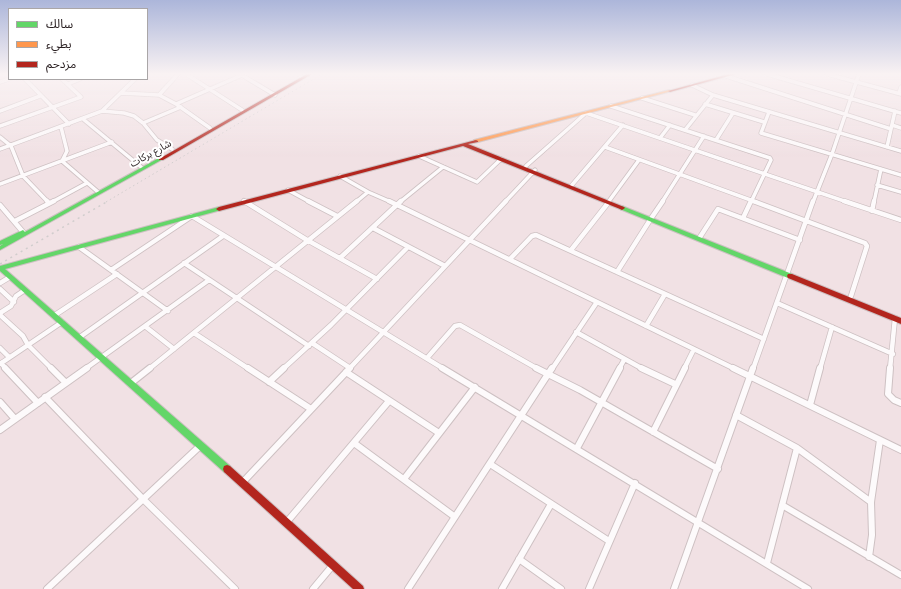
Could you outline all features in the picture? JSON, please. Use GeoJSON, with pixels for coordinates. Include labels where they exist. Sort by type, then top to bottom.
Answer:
{"type":"FeatureCollection","features":[{"type":"Feature","properties":{"kind":"street"},"geometry":{"type":"LineString","coordinates":[[0,111],[25,101]]}},
{"type":"Feature","properties":{"kind":"street"},"geometry":{"type":"LineString","coordinates":[[46,101],[69,124]]}},
{"type":"Feature","properties":{"kind":"street"},"geometry":{"type":"LineString","coordinates":[[0,126],[68,101]]}},
{"type":"Feature","properties":{"kind":"street"},"geometry":{"type":"LineString","coordinates":[[0,149],[102,111],[113,101]]}},
{"type":"Feature","properties":{"kind":"street"},"geometry":{"type":"LineString","coordinates":[[171,101],[210,128]]}},
{"type":"Feature","properties":{"kind":"street"},"geometry":{"type":"LineString","coordinates":[[176,104],[182,101]]}},
{"type":"Feature","properties":{"kind":"street"},"geometry":{"type":"LineString","coordinates":[[229,101],[242,110]]}},
{"type":"Feature","properties":{"kind":"street","name":"شارع بركات"},"geometry":{"type":"LineString","coordinates":[[0,243],[98,192],[258,101]]}},
{"type":"Feature","properties":{"kind":"street","name":"شارع بركات"},"geometry":{"type":"LineString","coordinates":[[0,248],[76,208],[260,101]]}},
{"type":"Feature","properties":{"kind":"street"},"geometry":{"type":"LineString","coordinates":[[0,267],[79,247],[242,200],[625,101]]}},
{"type":"Feature","properties":{"kind":"street"},"geometry":{"type":"LineString","coordinates":[[0,267],[244,201],[628,101]]}},
{"type":"Feature","properties":{"kind":"street"},"geometry":{"type":"LineString","coordinates":[[653,101],[695,115]]}},
{"type":"Feature","properties":{"kind":"street"},"geometry":{"type":"LineString","coordinates":[[685,130],[706,101]]}},
{"type":"Feature","properties":{"kind":"street"},"geometry":{"type":"LineString","coordinates":[[736,101],[901,151]]}},
{"type":"Feature","properties":{"kind":"street"},"geometry":{"type":"LineString","coordinates":[[805,101],[845,115],[891,127],[901,128]]}},
{"type":"Feature","properties":{"kind":"street"},"geometry":{"type":"LineString","coordinates":[[674,589],[816,192],[832,154],[849,101]]}},
{"type":"Feature","properties":{"kind":"street"},"geometry":{"type":"LineString","coordinates":[[862,101],[901,113]]}},
{"type":"Feature","properties":{"kind":"street"},"geometry":{"type":"LineString","coordinates":[[704,104],[764,122]]}},
{"type":"Feature","properties":{"kind":"street"},"geometry":{"type":"LineString","coordinates":[[611,106],[770,158],[771,160],[765,175],[743,218]]}},
{"type":"Feature","properties":{"kind":"street"},"geometry":{"type":"LineString","coordinates":[[144,123],[181,107]]}},
{"type":"Feature","properties":{"kind":"street"},"geometry":{"type":"LineString","coordinates":[[102,111],[130,114],[144,123],[157,140],[172,149]]}},
{"type":"Feature","properties":{"kind":"street"},"geometry":{"type":"LineString","coordinates":[[887,147],[895,111]]}},
{"type":"Feature","properties":{"kind":"street"},"geometry":{"type":"LineString","coordinates":[[769,112],[761,133],[901,175]]}},
{"type":"Feature","properties":{"kind":"street"},"geometry":{"type":"LineString","coordinates":[[586,113],[901,220]]}},
{"type":"Feature","properties":{"kind":"street"},"geometry":{"type":"LineString","coordinates":[[526,166],[586,113]]}},
{"type":"Feature","properties":{"kind":"street"},"geometry":{"type":"LineString","coordinates":[[716,140],[733,113]]}},
{"type":"Feature","properties":{"kind":"street"},"geometry":{"type":"LineString","coordinates":[[83,119],[141,167]]}},
{"type":"Feature","properties":{"kind":"street"},"geometry":{"type":"LineString","coordinates":[[572,185],[623,125]]}},
{"type":"Feature","properties":{"kind":"street"},"geometry":{"type":"LineString","coordinates":[[660,138],[670,125]]}},
{"type":"Feature","properties":{"kind":"street"},"geometry":{"type":"LineString","coordinates":[[61,127],[68,152],[62,161]]}},
{"type":"Feature","properties":{"kind":"street"},"geometry":{"type":"LineString","coordinates":[[617,272],[678,174],[704,136]]}},
{"type":"Feature","properties":{"kind":"street"},"geometry":{"type":"LineString","coordinates":[[0,137],[11,146],[23,176],[49,203]]}},
{"type":"Feature","properties":{"kind":"street"},"geometry":{"type":"LineString","coordinates":[[0,184],[112,142]]}},
{"type":"Feature","properties":{"kind":"street"},"geometry":{"type":"LineString","coordinates":[[465,143],[501,159],[572,185],[608,202]]}},
{"type":"Feature","properties":{"kind":"street"},"geometry":{"type":"LineString","coordinates":[[465,143],[526,166],[534,171],[608,202],[700,237],[899,319]]}},
{"type":"Feature","properties":{"kind":"street"},"geometry":{"type":"LineString","coordinates":[[605,147],[807,220],[868,244],[851,296]]}},
{"type":"Feature","properties":{"kind":"street"},"geometry":{"type":"LineString","coordinates":[[418,156],[477,182],[501,159]]}},
{"type":"Feature","properties":{"kind":"street"},"geometry":{"type":"LineString","coordinates":[[571,250],[639,160]]}},
{"type":"Feature","properties":{"kind":"street"},"geometry":{"type":"LineString","coordinates":[[62,161],[98,192]]}},
{"type":"Feature","properties":{"kind":"street"},"geometry":{"type":"LineString","coordinates":[[340,258],[397,204],[443,167]]}},
{"type":"Feature","properties":{"kind":"street"},"geometry":{"type":"LineString","coordinates":[[872,211],[881,169]]}},
{"type":"Feature","properties":{"kind":"street"},"geometry":{"type":"LineString","coordinates":[[242,483],[534,171]]}},
{"type":"Feature","properties":{"kind":"street"},"geometry":{"type":"LineString","coordinates":[[340,176],[368,192],[397,204],[901,450]]}},
{"type":"Feature","properties":{"kind":"street"},"geometry":{"type":"LineString","coordinates":[[15,221],[87,183]]}},
{"type":"Feature","properties":{"kind":"street"},"geometry":{"type":"LineString","coordinates":[[877,185],[901,192]]}},
{"type":"Feature","properties":{"kind":"street"},"geometry":{"type":"LineString","coordinates":[[288,190],[337,216]]}},
{"type":"Feature","properties":{"kind":"street"},"geometry":{"type":"LineString","coordinates":[[131,383],[368,192]]}},
{"type":"Feature","properties":{"kind":"street"},"geometry":{"type":"LineString","coordinates":[[244,201],[307,240],[377,279]]}},
{"type":"Feature","properties":{"kind":"street"},"geometry":{"type":"LineString","coordinates":[[0,205],[23,232]]}},
{"type":"Feature","properties":{"kind":"street"},"geometry":{"type":"LineString","coordinates":[[700,237],[718,209],[800,240]]}},
{"type":"Feature","properties":{"kind":"street"},"geometry":{"type":"LineString","coordinates":[[192,216],[520,415],[635,482],[808,589]]}},
{"type":"Feature","properties":{"kind":"street"},"geometry":{"type":"LineString","coordinates":[[111,270],[192,216]]}},
{"type":"Feature","properties":{"kind":"street"},"geometry":{"type":"LineString","coordinates":[[651,218],[788,273],[851,296],[899,319]]}},
{"type":"Feature","properties":{"kind":"street"},"geometry":{"type":"LineString","coordinates":[[373,228],[445,266]]}},
{"type":"Feature","properties":{"kind":"street"},"geometry":{"type":"LineString","coordinates":[[510,259],[534,235],[571,250],[764,339]]}},
{"type":"Feature","properties":{"kind":"street"},"geometry":{"type":"LineString","coordinates":[[80,337],[223,236]]}},
{"type":"Feature","properties":{"kind":"street"},"geometry":{"type":"LineString","coordinates":[[79,247],[168,311]]}},
{"type":"Feature","properties":{"kind":"street"},"geometry":{"type":"LineString","coordinates":[[269,382],[311,345],[408,247]]}},
{"type":"Feature","properties":{"kind":"street"},"geometry":{"type":"LineString","coordinates":[[184,263],[236,299],[311,345],[348,370],[389,401],[439,433]]}},
{"type":"Feature","properties":{"kind":"street"},"geometry":{"type":"LineString","coordinates":[[0,267],[360,589]]}},
{"type":"Feature","properties":{"kind":"street"},"geometry":{"type":"LineString","coordinates":[[55,315],[117,274]]}},
{"type":"Feature","properties":{"kind":"street"},"geometry":{"type":"LineString","coordinates":[[0,283],[10,277]]}},
{"type":"Feature","properties":{"kind":"street"},"geometry":{"type":"LineString","coordinates":[[0,430],[146,327],[209,280]]}},
{"type":"Feature","properties":{"kind":"street"},"geometry":{"type":"LineString","coordinates":[[0,289],[14,302]]}},
{"type":"Feature","properties":{"kind":"street"},"geometry":{"type":"LineString","coordinates":[[25,290],[16,296],[14,302],[0,314],[23,336],[28,345],[66,383]]}},
{"type":"Feature","properties":{"kind":"street"},"geometry":{"type":"LineString","coordinates":[[646,326],[665,294]]}},
{"type":"Feature","properties":{"kind":"street"},"geometry":{"type":"LineString","coordinates":[[408,589],[490,464],[520,415],[597,302]]}},
{"type":"Feature","properties":{"kind":"street"},"geometry":{"type":"LineString","coordinates":[[777,303],[893,354]]}},
{"type":"Feature","properties":{"kind":"street"},"geometry":{"type":"LineString","coordinates":[[899,319],[888,394],[890,397],[901,403]]}},
{"type":"Feature","properties":{"kind":"street"},"geometry":{"type":"LineString","coordinates":[[38,403],[0,364],[62,322]]}},
{"type":"Feature","properties":{"kind":"street"},"geometry":{"type":"LineString","coordinates":[[427,358],[457,324],[602,403],[718,469]]}},
{"type":"Feature","properties":{"kind":"street"},"geometry":{"type":"LineString","coordinates":[[146,327],[174,349]]}},
{"type":"Feature","properties":{"kind":"street"},"geometry":{"type":"LineString","coordinates":[[810,406],[832,327]]}},
{"type":"Feature","properties":{"kind":"street"},"geometry":{"type":"LineString","coordinates":[[194,332],[311,409]]}},
{"type":"Feature","properties":{"kind":"street"},"geometry":{"type":"LineString","coordinates":[[576,332],[624,360],[676,384]]}},
{"type":"Feature","properties":{"kind":"street"},"geometry":{"type":"LineString","coordinates":[[0,348],[10,357]]}},
{"type":"Feature","properties":{"kind":"street"},"geometry":{"type":"LineString","coordinates":[[653,432],[694,349]]}},
{"type":"Feature","properties":{"kind":"street"},"geometry":{"type":"LineString","coordinates":[[578,448],[624,360]]}},
{"type":"Feature","properties":{"kind":"street"},"geometry":{"type":"LineString","coordinates":[[404,479],[475,387]]}},
{"type":"Feature","properties":{"kind":"street"},"geometry":{"type":"LineString","coordinates":[[46,398],[143,499],[235,589]]}},
{"type":"Feature","properties":{"kind":"street"},"geometry":{"type":"LineString","coordinates":[[286,523],[389,401]]}},
{"type":"Feature","properties":{"kind":"street"},"geometry":{"type":"LineString","coordinates":[[0,402],[15,419]]}},
{"type":"Feature","properties":{"kind":"street"},"geometry":{"type":"LineString","coordinates":[[736,415],[797,448],[871,502]]}},
{"type":"Feature","properties":{"kind":"street"},"geometry":{"type":"LineString","coordinates":[[869,557],[872,535],[871,502],[880,440]]}},
{"type":"Feature","properties":{"kind":"street"},"geometry":{"type":"LineString","coordinates":[[354,443],[455,517]]}},
{"type":"Feature","properties":{"kind":"street"},"geometry":{"type":"LineString","coordinates":[[47,589],[200,446]]}},
{"type":"Feature","properties":{"kind":"street"},"geometry":{"type":"LineString","coordinates":[[767,563],[797,448]]}},
{"type":"Feature","properties":{"kind":"street"},"geometry":{"type":"LineString","coordinates":[[490,464],[609,541]]}},
{"type":"Feature","properties":{"kind":"street"},"geometry":{"type":"LineString","coordinates":[[588,589],[635,482]]}},
{"type":"Feature","properties":{"kind":"street"},"geometry":{"type":"LineString","coordinates":[[502,589],[551,504]]}},
{"type":"Feature","properties":{"kind":"street"},"geometry":{"type":"LineString","coordinates":[[782,505],[901,575]]}},
{"type":"Feature","properties":{"kind":"street"},"geometry":{"type":"LineString","coordinates":[[519,559],[561,589]]}},
{"type":"Feature","properties":{"kind":"street"},"geometry":{"type":"LineString","coordinates":[[313,589],[333,565]]}},
{"type":"Feature","properties":{"kind":"railway"},"geometry":{"type":"LineString","coordinates":[[106,202],[276,101]]}},
{"type":"Feature","properties":{"kind":"railway"},"geometry":{"type":"LineString","coordinates":[[0,264],[108,201]]}},
{"type":"Feature","properties":{"kind":"traffic: fast"},"geometry":{"type":"LineString","coordinates":[[0,248],[161,159]]}},
{"type":"Feature","properties":{"kind":"traffic: fast"},"geometry":{"type":"LineString","coordinates":[[622,208],[790,276]]}},
{"type":"Feature","properties":{"kind":"traffic: fast"},"geometry":{"type":"LineString","coordinates":[[1,268],[219,209]]}},
{"type":"Feature","properties":{"kind":"traffic: fast"},"geometry":{"type":"LineString","coordinates":[[0,243],[23,232]]}},
{"type":"Feature","properties":{"kind":"traffic: fast"},"geometry":{"type":"LineString","coordinates":[[0,268],[227,469]]}},
{"type":"Feature","properties":{"kind":"traffic: slow"},"geometry":{"type":"LineString","coordinates":[[476,141],[629,101]]}},
{"type":"Feature","properties":{"kind":"traffic: jam"},"geometry":{"type":"LineString","coordinates":[[161,159],[262,101]]}},
{"type":"Feature","properties":{"kind":"traffic: jam"},"geometry":{"type":"LineString","coordinates":[[219,209],[476,141]]}},
{"type":"Feature","properties":{"kind":"traffic: jam"},"geometry":{"type":"LineString","coordinates":[[463,144],[622,208]]}},
{"type":"Feature","properties":{"kind":"traffic: jam"},"geometry":{"type":"LineString","coordinates":[[790,276],[901,321]]}},
{"type":"Feature","properties":{"kind":"traffic: jam"},"geometry":{"type":"LineString","coordinates":[[227,469],[360,589]]}}]}
